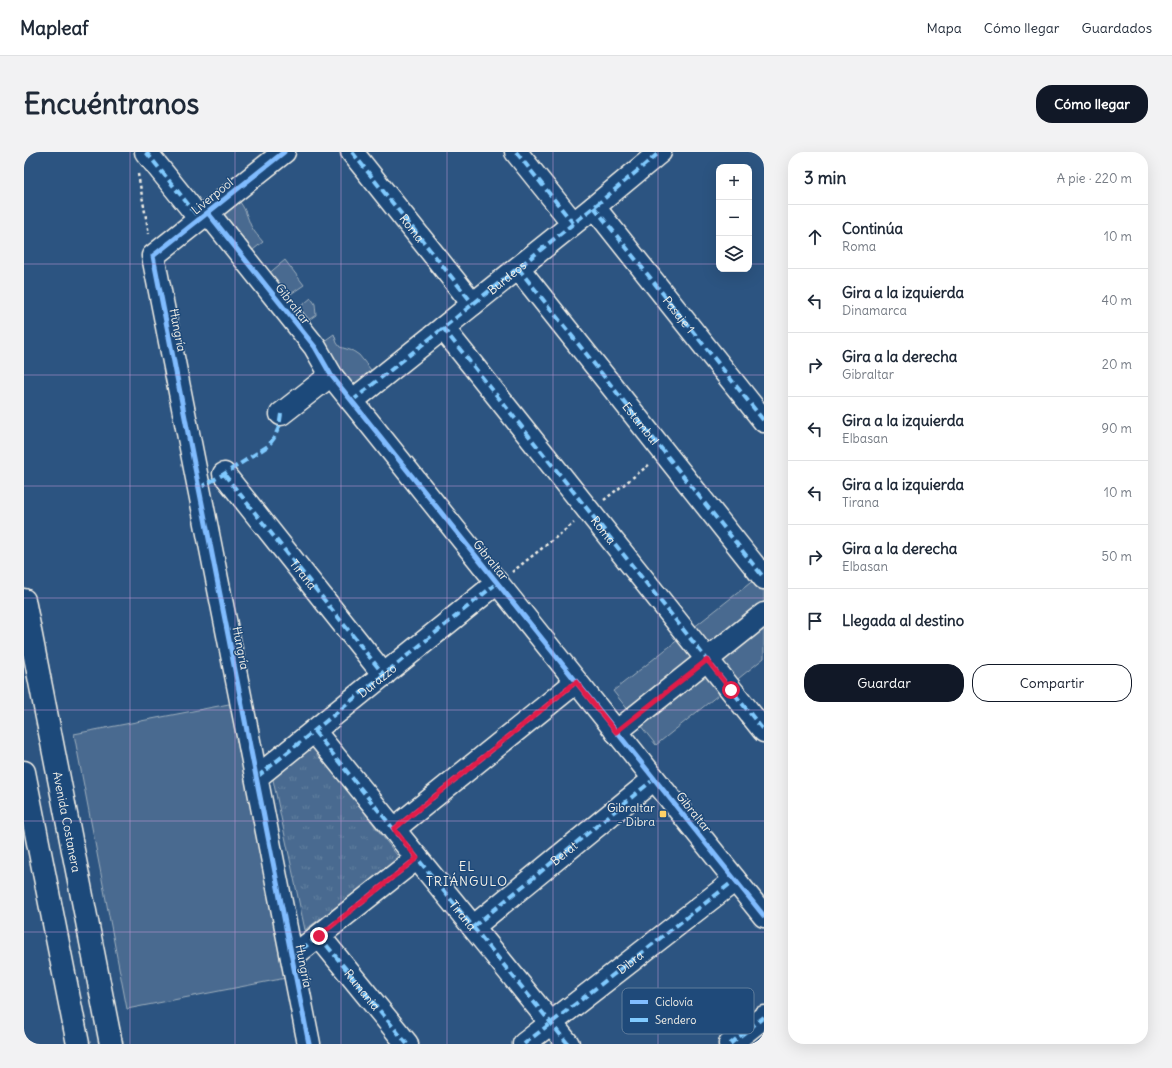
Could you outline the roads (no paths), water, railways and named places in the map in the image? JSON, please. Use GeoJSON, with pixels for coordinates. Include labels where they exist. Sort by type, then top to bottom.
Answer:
{"type":"FeatureCollection","features":[{"type":"Feature","properties":{"kind":"street","name":"Liverpool"},"geometry":{"type":"LineString","coordinates":[[153,256],[284,152]]}},
{"type":"Feature","properties":{"kind":"street","name":"Roma"},"geometry":{"type":"LineString","coordinates":[[352,152],[474,304]]}},
{"type":"Feature","properties":{"kind":"street"},"geometry":{"type":"LineString","coordinates":[[516,152],[573,223]]}},
{"type":"Feature","properties":{"kind":"street","name":"Burdeos"},"geometry":{"type":"LineString","coordinates":[[352,401],[594,207],[660,152]]}},
{"type":"Feature","properties":{"kind":"street","name":"Gibraltar"},"geometry":{"type":"LineString","coordinates":[[141,159],[204,216],[315,347],[331,375],[764,916]]}},
{"type":"Feature","properties":{"kind":"street","name":"Pasaje 1"},"geometry":{"type":"LineString","coordinates":[[594,207],[764,421]]}},
{"type":"Feature","properties":{"kind":"street","name":"Hungría"},"geometry":{"type":"LineString","coordinates":[[153,256],[309,1044]]}},
{"type":"Feature","properties":{"kind":"street","name":"Estambul"},"geometry":{"type":"LineString","coordinates":[[518,268],[764,578]]}},
{"type":"Feature","properties":{"kind":"street","name":"Roma"},"geometry":{"type":"LineString","coordinates":[[443,328],[764,731]]}},
{"type":"Feature","properties":{"kind":"street"},"geometry":{"type":"LineString","coordinates":[[281,414],[331,375]]}},
{"type":"Feature","properties":{"kind":"street","name":"Tirana"},"geometry":{"type":"LineString","coordinates":[[224,474],[384,675]]}},
{"type":"Feature","properties":{"kind":"street","name":"Durazzo"},"geometry":{"type":"LineString","coordinates":[[256,777],[498,583]]}},
{"type":"Feature","properties":{"kind":"street","name":"Avenida Costanera"},"geometry":{"type":"LineString","coordinates":[[24,600],[111,1044]]}},
{"type":"Feature","properties":{"kind":"street"},"geometry":{"type":"LineString","coordinates":[[616,732],[764,614]]}},
{"type":"Feature","properties":{"kind":"street"},"geometry":{"type":"LineString","coordinates":[[394,829],[576,682]]}},
{"type":"Feature","properties":{"kind":"street","name":"Tirana"},"geometry":{"type":"LineString","coordinates":[[314,731],[568,1044]]}},
{"type":"Feature","properties":{"kind":"street"},"geometry":{"type":"LineString","coordinates":[[24,772],[78,1044]]}},
{"type":"Feature","properties":{"kind":"street","name":"Berat"},"geometry":{"type":"LineString","coordinates":[[473,927],[654,779]]}},
{"type":"Feature","properties":{"kind":"street"},"geometry":{"type":"LineString","coordinates":[[292,956],[417,858]]}},
{"type":"Feature","properties":{"kind":"street","name":"Dibra"},"geometry":{"type":"LineString","coordinates":[[524,1044],[735,880]]}},
{"type":"Feature","properties":{"kind":"street","name":"Rumania"},"geometry":{"type":"LineString","coordinates":[[319,936],[402,1042]]}},
{"type":"Feature","properties":{"kind":"street"},"geometry":{"type":"LineString","coordinates":[[754,1025],[764,1017]]}},
{"type":"Feature","properties":{"kind":"street"},"geometry":{"type":"LineString","coordinates":[[730,1044],[743,1034]]}},
{"type":"Feature","properties":{"kind":"place","name":"Gibraltar - Dibra"},"geometry":{"type":"Point","coordinates":[663,814]}},
{"type":"Feature","properties":{"kind":"district","name":"EL TRIÁNGULO"},"geometry":{"type":"Point","coordinates":[467,874]}}]}
